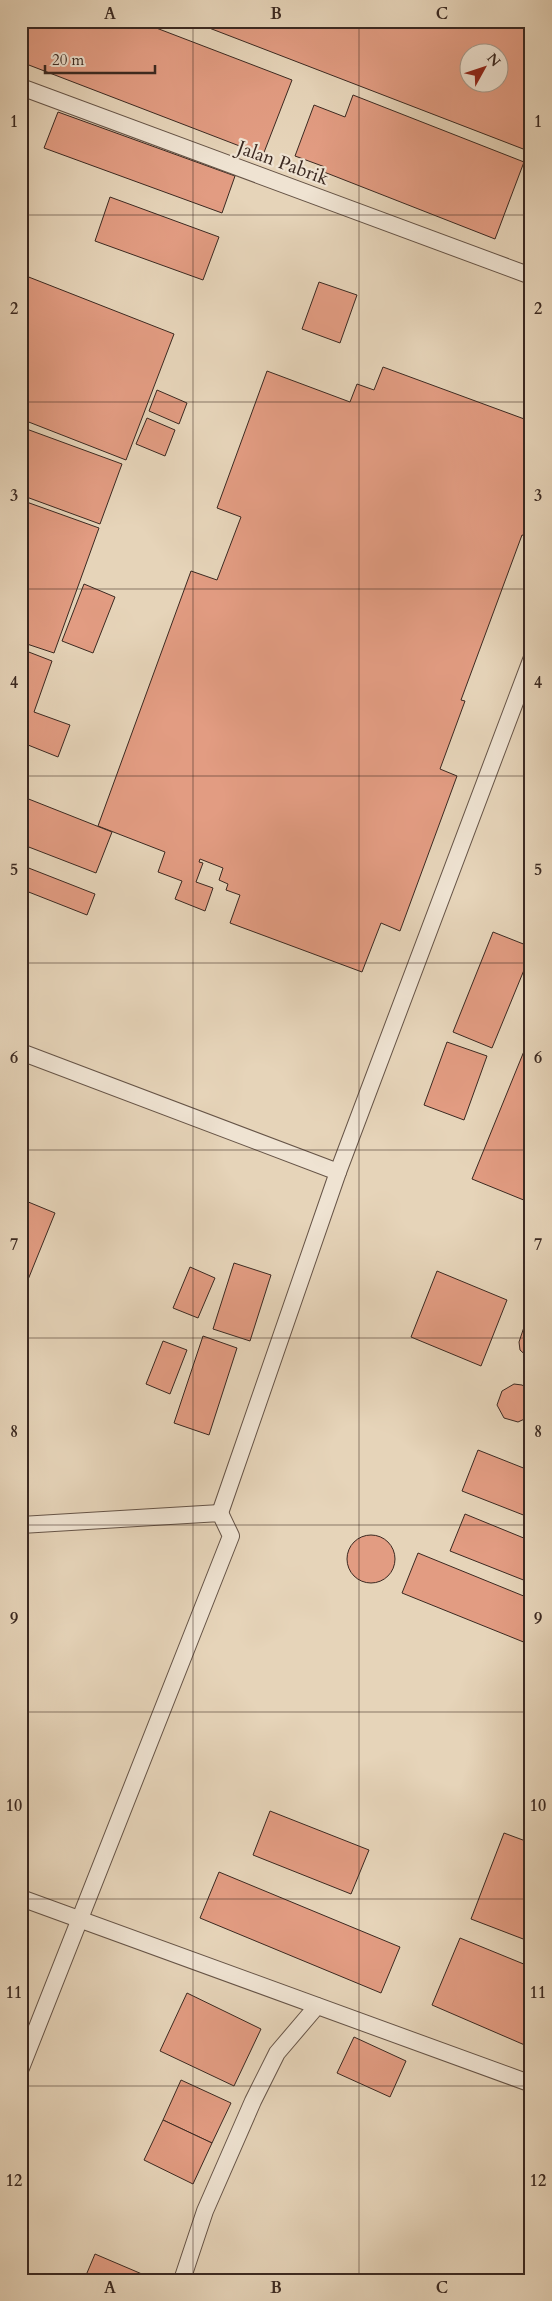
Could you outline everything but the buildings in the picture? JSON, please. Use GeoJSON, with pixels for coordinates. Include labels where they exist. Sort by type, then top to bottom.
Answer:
{"type":"FeatureCollection","features":[{"type":"Feature","properties":{"kind":"lane","name":"Jalan Pabrik"},"geometry":{"type":"LineString","coordinates":[[21,87],[531,276]]}},
{"type":"Feature","properties":{"kind":"lane"},"geometry":{"type":"LineString","coordinates":[[21,2068],[231,1536],[220,1513],[338,1172],[531,660]]}},
{"type":"Feature","properties":{"kind":"lane"},"geometry":{"type":"LineString","coordinates":[[21,1052],[338,1172]]}},
{"type":"Feature","properties":{"kind":"lane"},"geometry":{"type":"LineString","coordinates":[[21,1525],[220,1513]]}},
{"type":"Feature","properties":{"kind":"lane"},"geometry":{"type":"LineString","coordinates":[[21,1898],[529,2083]]}},
{"type":"Feature","properties":{"kind":"lane"},"geometry":{"type":"LineString","coordinates":[[182,2280],[205,2211],[253,2101],[277,2053],[317,2006]]}}]}
